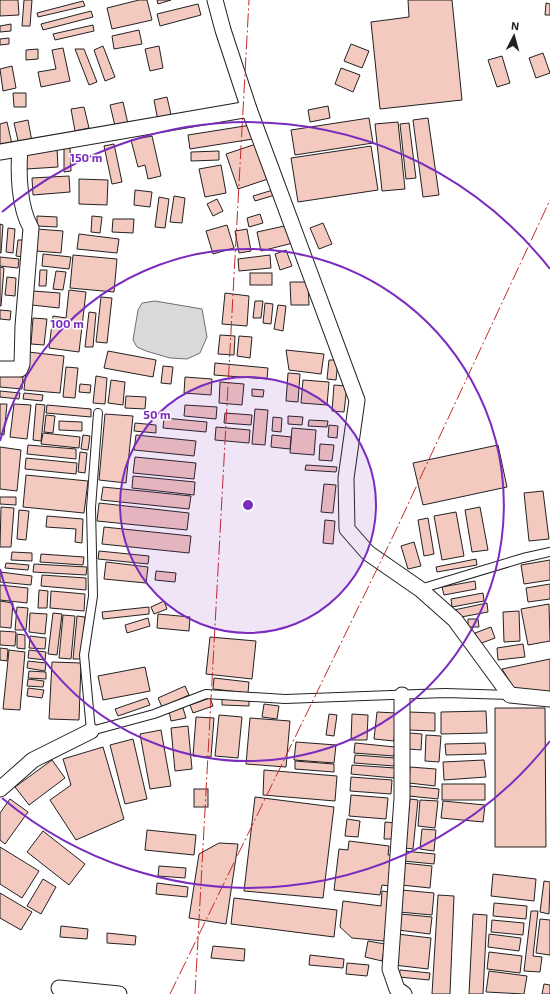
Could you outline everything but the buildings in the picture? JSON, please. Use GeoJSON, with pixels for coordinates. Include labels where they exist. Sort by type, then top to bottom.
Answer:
{"type":"FeatureCollection","features":[{"type":"Feature","properties":{"kind":"street"},"geometry":{"type":"LineString","coordinates":[[215,0],[223,30],[250,109],[357,400],[346,478],[347,529],[368,553],[420,589],[455,620],[510,695],[550,699]]}},
{"type":"Feature","properties":{"kind":"street"},"geometry":{"type":"LineString","coordinates":[[0,152],[81,137],[171,124],[250,109]]}},
{"type":"Feature","properties":{"kind":"street"},"geometry":{"type":"LineString","coordinates":[[0,369],[20,369],[22,364],[23,326],[30,228],[24,217],[19,164],[20,149]]}},
{"type":"Feature","properties":{"kind":"street"},"geometry":{"type":"LineString","coordinates":[[402,695],[402,798],[390,969],[397,989],[404,994]]}},
{"type":"Feature","properties":{"kind":"street"},"geometry":{"type":"LineString","coordinates":[[3,781],[33,760],[91,731]]}},
{"type":"Feature","properties":{"kind":"street"},"geometry":{"type":"LineString","coordinates":[[59,988],[119,994]]}},
{"type":"Feature","properties":{"kind":"lane"},"geometry":{"type":"LineString","coordinates":[[98,413],[90,508],[93,596],[84,656],[91,731],[154,714],[206,694],[285,699],[444,693],[510,695]]}},
{"type":"Feature","properties":{"kind":"lane"},"geometry":{"type":"LineString","coordinates":[[420,589],[523,558],[550,552]]}},
{"type":"Feature","properties":{"kind":"shaded area"},"geometry":{"type":"Polygon","coordinates":[[[155,301],[202,309],[207,337],[200,353],[187,359],[170,358],[137,347],[133,340],[138,310],[142,303],[155,301]]]}},
{"type":"Feature","properties":{"kind":"power"},"geometry":{"type":"LineString","coordinates":[[195,994],[249,0]]}},
{"type":"Feature","properties":{"kind":"power"},"geometry":{"type":"LineString","coordinates":[[170,994],[396,530],[550,200]]}}]}
